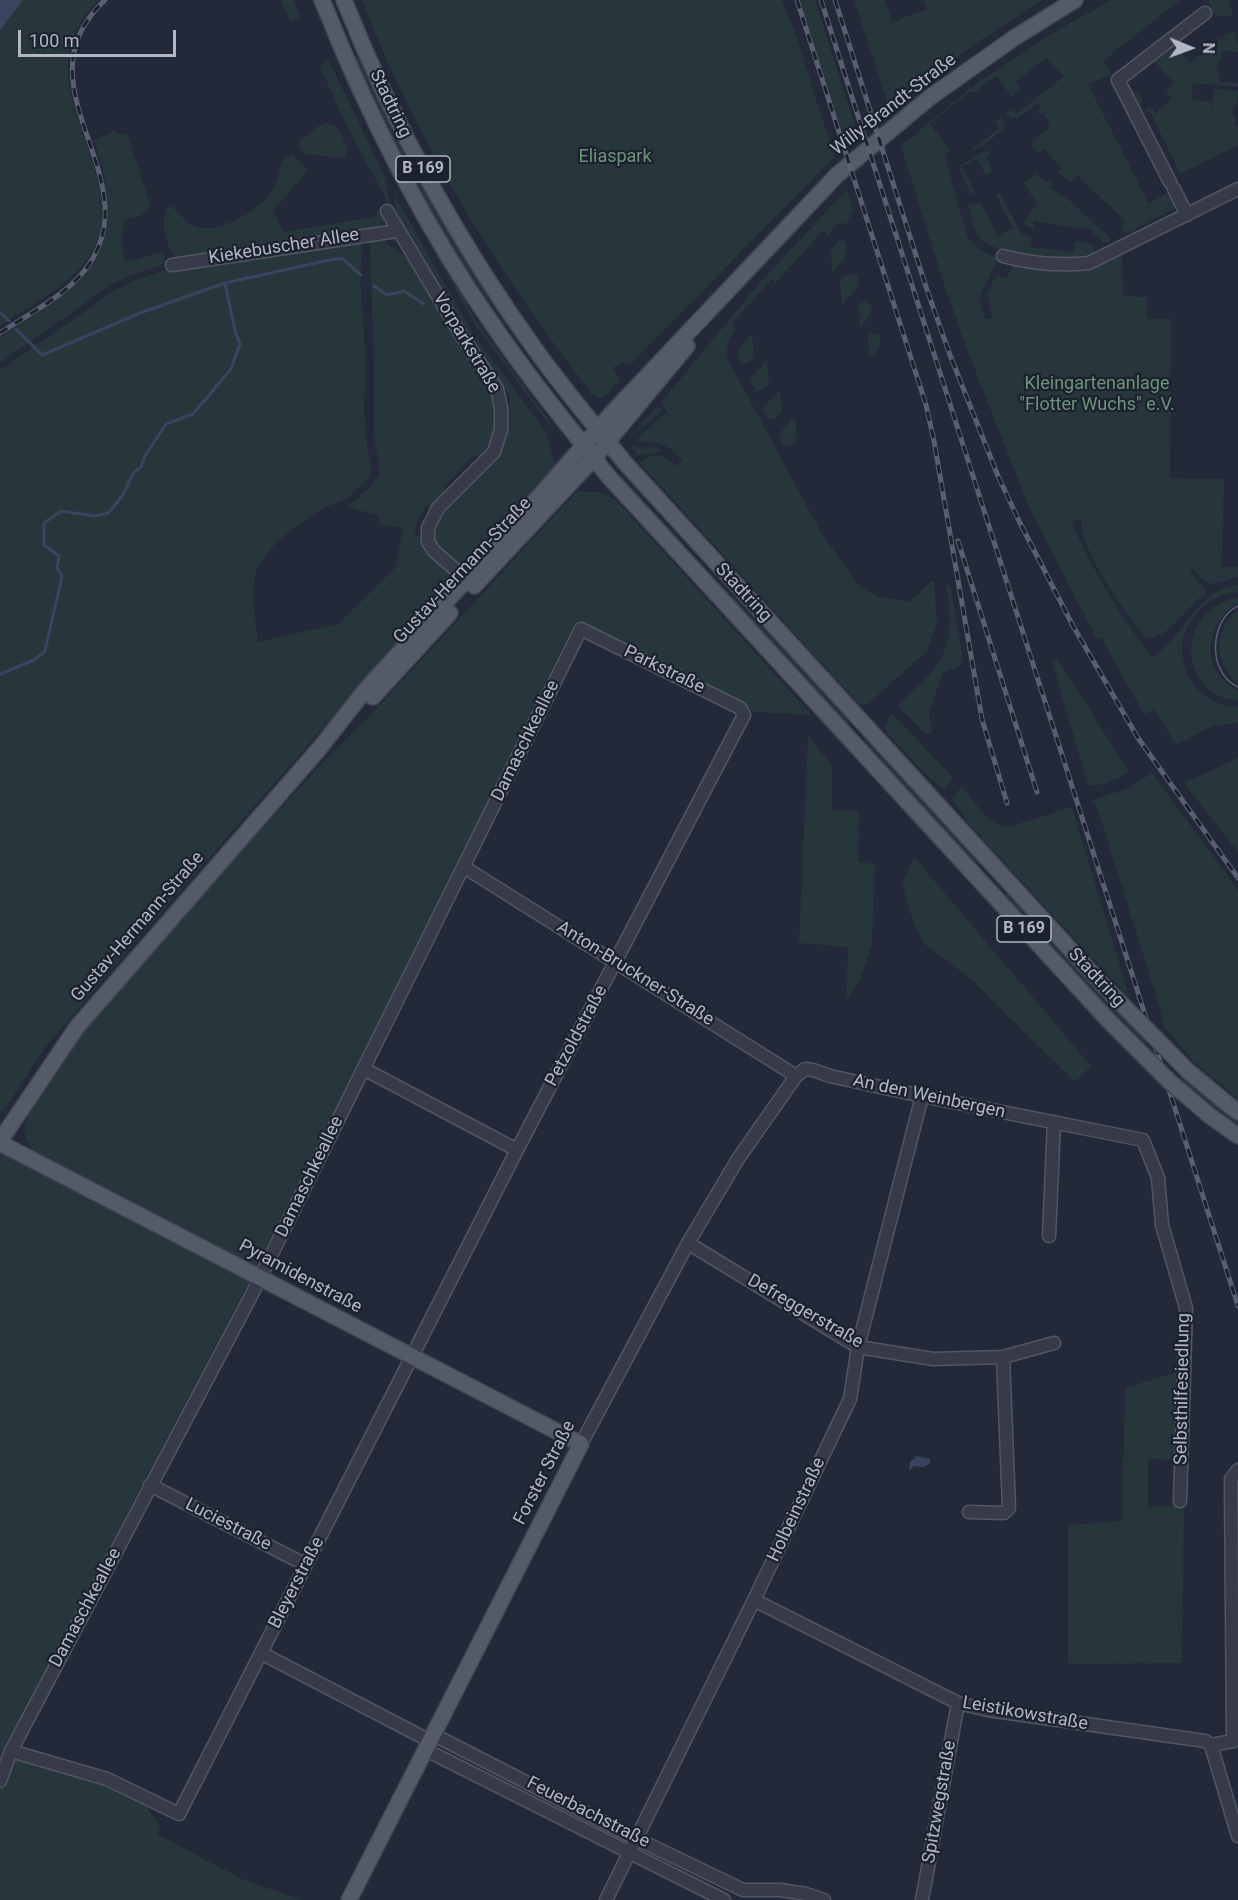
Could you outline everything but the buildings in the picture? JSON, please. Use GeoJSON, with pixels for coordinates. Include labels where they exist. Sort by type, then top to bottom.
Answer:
{"type":"FeatureCollection","features":[{"type":"Feature","properties":{"kind":"main road","name":"Stadtring"},"geometry":{"type":"LineString","coordinates":[[322,0],[366,102],[428,221],[493,326],[594,458],[1107,1019],[1169,1081],[1210,1116],[1238,1136]]}},
{"type":"Feature","properties":{"kind":"main road","name":"Stadtring"},"geometry":{"type":"LineString","coordinates":[[344,0],[384,93],[411,147],[481,269],[527,338],[608,442],[1103,986],[1174,1059],[1238,1112]]}},
{"type":"Feature","properties":{"kind":"main road","name":"Willy-Brandt-Straße"},"geometry":{"type":"LineString","coordinates":[[584,445],[837,176],[929,98],[1014,38],[1075,0]]}},
{"type":"Feature","properties":{"kind":"main road","name":"Willy-Brandt-Straße"},"geometry":{"type":"LineString","coordinates":[[608,442],[754,262]]}},
{"type":"Feature","properties":{"kind":"main road","name":"Gustav-Hermann-Straße"},"geometry":{"type":"LineString","coordinates":[[471,583],[608,442]]}},
{"type":"Feature","properties":{"kind":"main road","name":"Gustav-Hermann-Straße"},"geometry":{"type":"LineString","coordinates":[[0,1142],[77,1027],[319,749],[346,725],[379,690],[471,583],[584,445]]}},
{"type":"Feature","properties":{"kind":"main road","name":"Pyramidenstraße"},"geometry":{"type":"LineString","coordinates":[[0,1142],[412,1358],[582,1444]]}},
{"type":"Feature","properties":{"kind":"main road","name":"Forster Straße"},"geometry":{"type":"LineString","coordinates":[[349,1900],[582,1444]]}},
{"type":"Feature","properties":{"kind":"street"},"geometry":{"type":"LineString","coordinates":[[1187,215],[1118,80],[1205,13]]}},
{"type":"Feature","properties":{"kind":"street"},"geometry":{"type":"LineString","coordinates":[[1003,256],[1028,263],[1063,266],[1089,263],[1238,189]]}},
{"type":"Feature","properties":{"kind":"street","name":"Vorparkstraße"},"geometry":{"type":"LineString","coordinates":[[387,211],[397,231],[496,389],[501,408],[501,430],[494,452],[438,508],[428,528],[428,542],[434,551],[471,583]]}},
{"type":"Feature","properties":{"kind":"street","name":"Kiekebuscher Allee"},"geometry":{"type":"LineString","coordinates":[[172,265],[397,231]]}},
{"type":"Feature","properties":{"kind":"street","name":"Parkstraße"},"geometry":{"type":"LineString","coordinates":[[581,629],[740,708],[744,715]]}},
{"type":"Feature","properties":{"kind":"street","name":"Damaschkeallee"},"geometry":{"type":"LineString","coordinates":[[0,1780],[12,1751],[260,1278],[581,629]]}},
{"type":"Feature","properties":{"kind":"street","name":"Petzoldstraße"},"geometry":{"type":"LineString","coordinates":[[412,1358],[517,1150],[744,715]]}},
{"type":"Feature","properties":{"kind":"street","name":"Anton-Bruckner-Straße"},"geometry":{"type":"LineString","coordinates":[[464,867],[615,962],[801,1073]]}},
{"type":"Feature","properties":{"kind":"street"},"geometry":{"type":"LineString","coordinates":[[363,1069],[517,1150]]}},
{"type":"Feature","properties":{"kind":"street","name":"An den Weinbergen"},"geometry":{"type":"LineString","coordinates":[[801,1073],[813,1070],[830,1076],[922,1096],[1143,1140]]}},
{"type":"Feature","properties":{"kind":"street","name":"Forster Straße"},"geometry":{"type":"LineString","coordinates":[[582,1444],[688,1243],[738,1159],[801,1073]]}},
{"type":"Feature","properties":{"kind":"street","name":"Holbeinstraße"},"geometry":{"type":"LineString","coordinates":[[606,1900],[850,1399],[858,1347],[922,1096]]}},
{"type":"Feature","properties":{"kind":"street"},"geometry":{"type":"LineString","coordinates":[[1049,1236],[1054,1122]]}},
{"type":"Feature","properties":{"kind":"street","name":"Selbsthilfesiedlung"},"geometry":{"type":"LineString","coordinates":[[1143,1140],[1158,1178],[1162,1225],[1186,1308],[1180,1501]]}},
{"type":"Feature","properties":{"kind":"street","name":"Defreggerstraße"},"geometry":{"type":"LineString","coordinates":[[688,1243],[858,1347],[933,1359],[1003,1357],[1054,1343]]}},
{"type":"Feature","properties":{"kind":"street"},"geometry":{"type":"LineString","coordinates":[[969,1512],[1004,1513],[1009,1508],[1003,1357]]}},
{"type":"Feature","properties":{"kind":"street","name":"Bleyerstraße"},"geometry":{"type":"LineString","coordinates":[[12,1751],[107,1779],[178,1814],[412,1358]]}},
{"type":"Feature","properties":{"kind":"street"},"geometry":{"type":"LineString","coordinates":[[1238,1470],[1231,1479],[1233,1741],[1211,1745],[1238,1836]]}},
{"type":"Feature","properties":{"kind":"street","name":"Luciestraße"},"geometry":{"type":"LineString","coordinates":[[150,1485],[306,1565]]}},
{"type":"Feature","properties":{"kind":"street","name":"Leistikowstraße"},"geometry":{"type":"LineString","coordinates":[[754,1600],[958,1703],[988,1710],[1205,1741],[1211,1745]]}},
{"type":"Feature","properties":{"kind":"street","name":"Feuerbachstraße"},"geometry":{"type":"LineString","coordinates":[[261,1653],[430,1742],[629,1852],[724,1900]]}},
{"type":"Feature","properties":{"kind":"street","name":"Spitzwegstraße"},"geometry":{"type":"LineString","coordinates":[[922,1900],[958,1703]]}},
{"type":"Feature","properties":{"kind":"street","name":"Feuerbachstraße"},"geometry":{"type":"LineString","coordinates":[[430,1742],[742,1890],[780,1890],[806,1894],[824,1900]]}},
{"type":"Feature","properties":{"kind":"green space"},"geometry":{"type":"Polygon","coordinates":[[[0,0],[99,0],[76,32],[68,64],[72,97],[101,195],[101,227],[88,259],[80,269],[59,287],[0,326],[0,0]]]}},
{"type":"Feature","properties":{"kind":"green space"},"geometry":{"type":"Polygon","coordinates":[[[281,0],[294,0],[300,17],[290,21],[281,0]]]}},
{"type":"Feature","properties":{"kind":"green space"},"geometry":{"type":"Polygon","coordinates":[[[312,0],[315,0],[432,243],[477,322],[551,423],[549,425],[475,324],[430,245],[348,87],[312,0]]]}},
{"type":"Feature","properties":{"kind":"green space","name":"Eliaspark"},"geometry":{"type":"Polygon","coordinates":[[[362,0],[782,0],[796,36],[835,158],[630,365],[621,362],[613,368],[620,380],[605,397],[597,398],[524,302],[462,205],[408,105],[362,0]]]}},
{"type":"Feature","properties":{"kind":"green space"},"geometry":{"type":"Polygon","coordinates":[[[799,0],[815,0],[858,135],[848,143],[844,137],[799,0]]]}},
{"type":"Feature","properties":{"kind":"green space"},"geometry":{"type":"Polygon","coordinates":[[[854,0],[885,0],[892,22],[927,9],[924,0],[1043,0],[979,41],[889,107],[854,0]]]}},
{"type":"Feature","properties":{"kind":"green space","name":"Kleingartenanlage \"Flotter Wuchs\" e.V."},"geometry":{"type":"Polygon","coordinates":[[[1111,0],[1180,0],[1103,61],[1113,74],[1088,84],[1148,203],[1171,191],[1177,203],[1175,208],[1126,234],[1120,227],[1125,221],[1078,176],[1072,182],[1058,173],[1062,168],[1044,149],[1038,154],[1031,146],[1032,142],[1049,128],[1050,124],[1044,112],[1040,115],[1037,111],[1041,107],[1038,103],[1017,119],[1014,117],[1012,119],[1007,113],[1011,109],[1016,114],[1064,76],[1046,58],[1015,82],[1021,90],[1012,97],[996,76],[974,93],[971,91],[930,124],[950,150],[946,153],[946,162],[968,238],[979,249],[998,259],[979,297],[985,319],[992,318],[987,293],[997,274],[1006,279],[1014,264],[1047,270],[1122,252],[1123,296],[1147,297],[1147,319],[1171,319],[1170,478],[1224,479],[1222,567],[1238,567],[1238,577],[1213,584],[1192,568],[1191,573],[1206,591],[1205,594],[1161,635],[1153,638],[1145,637],[1105,581],[1088,548],[1081,519],[1071,521],[1107,592],[1152,657],[1174,638],[1200,605],[1223,589],[1238,585],[1238,592],[1218,597],[1203,607],[1191,621],[1184,637],[1183,654],[1186,671],[1195,687],[1214,702],[1238,707],[1238,723],[1213,726],[1176,745],[1155,710],[1144,714],[1101,638],[1097,639],[1030,509],[966,347],[901,146],[978,82],[1043,39],[1111,0]]]}},
{"type":"Feature","properties":{"kind":"green space"},"geometry":{"type":"Polygon","coordinates":[[[1209,0],[1229,0],[1233,15],[1216,15],[1209,5],[1209,0]]]}},
{"type":"Feature","properties":{"kind":"green space"},"geometry":{"type":"Polygon","coordinates":[[[1234,31],[1238,52],[1222,51],[1217,71],[1220,71],[1219,82],[1238,83],[1238,87],[1193,83],[1192,100],[1211,102],[1212,110],[1214,89],[1238,91],[1237,105],[1234,105],[1233,115],[1236,116],[1235,126],[1238,126],[1238,145],[1180,174],[1150,111],[1142,114],[1149,107],[1156,113],[1172,98],[1166,91],[1174,83],[1154,61],[1159,58],[1157,55],[1173,42],[1190,63],[1220,38],[1222,40],[1225,38],[1224,35],[1234,31]]]}},
{"type":"Feature","properties":{"kind":"green space"},"geometry":{"type":"Polygon","coordinates":[[[370,39],[413,134],[464,226],[521,314],[584,398],[582,399],[519,315],[463,227],[412,136],[368,41],[370,39]]]}},
{"type":"Feature","properties":{"kind":"green space"},"geometry":{"type":"Polygon","coordinates":[[[358,55],[573,408],[570,410],[518,342],[438,223],[404,163],[353,60],[354,56],[358,55]]]}},
{"type":"Feature","properties":{"kind":"green space"},"geometry":{"type":"Polygon","coordinates":[[[329,61],[386,179],[391,208],[349,130],[320,67],[329,61]]]}},
{"type":"Feature","properties":{"kind":"green space"},"geometry":{"type":"Polygon","coordinates":[[[1127,83],[1142,98],[1140,108],[1137,109],[1125,84],[1127,83]]]}},
{"type":"Feature","properties":{"kind":"green space"},"geometry":{"type":"Polygon","coordinates":[[[1001,117],[1006,124],[1003,126],[1004,129],[984,145],[972,151],[999,128],[995,122],[1001,117]]]}},
{"type":"Feature","properties":{"kind":"green space"},"geometry":{"type":"Polygon","coordinates":[[[327,123],[338,128],[348,148],[345,155],[341,158],[305,154],[300,148],[300,140],[320,125],[327,123]]]}},
{"type":"Feature","properties":{"kind":"green space"},"geometry":{"type":"Polygon","coordinates":[[[115,131],[117,134],[127,134],[150,204],[148,210],[141,215],[125,220],[122,235],[123,258],[127,262],[161,252],[165,253],[164,261],[159,266],[111,285],[0,363],[0,338],[65,293],[83,276],[96,258],[105,236],[108,211],[104,181],[106,180],[94,140],[115,131]]]}},
{"type":"Feature","properties":{"kind":"green space"},"geometry":{"type":"Polygon","coordinates":[[[986,150],[990,155],[986,158],[993,171],[986,176],[977,159],[962,167],[975,192],[970,194],[960,168],[961,165],[986,150]]]}},
{"type":"Feature","properties":{"kind":"green space"},"geometry":{"type":"Polygon","coordinates":[[[292,155],[308,170],[273,211],[283,232],[374,217],[380,208],[386,220],[377,229],[176,259],[165,234],[164,221],[167,208],[171,206],[189,223],[203,228],[227,224],[261,203],[275,185],[283,158],[292,155]]]}},
{"type":"Feature","properties":{"kind":"green space"},"geometry":{"type":"Polygon","coordinates":[[[1037,173],[1047,183],[1051,179],[1053,182],[1050,188],[1068,199],[1110,238],[1110,242],[1105,243],[1093,234],[1093,230],[1034,221],[1033,228],[1026,226],[1024,222],[1037,204],[1024,183],[1037,173]]]}},
{"type":"Feature","properties":{"kind":"green space"},"geometry":{"type":"Polygon","coordinates":[[[847,190],[853,210],[847,223],[836,225],[828,235],[823,231],[776,282],[772,279],[731,325],[736,330],[729,338],[726,356],[822,534],[860,587],[882,598],[910,601],[930,582],[934,582],[937,622],[927,651],[868,704],[858,703],[639,462],[659,456],[677,466],[682,460],[664,445],[640,442],[637,438],[666,413],[672,424],[662,401],[762,280],[847,190]]]}},
{"type":"Feature","properties":{"kind":"green space"},"geometry":{"type":"Polygon","coordinates":[[[1000,193],[1021,233],[1031,237],[1030,247],[1073,252],[1075,241],[1094,245],[1093,254],[1083,258],[1053,260],[1019,255],[990,245],[976,232],[968,205],[972,203],[973,206],[980,202],[998,236],[1013,228],[996,195],[1000,193]]]}},
{"type":"Feature","properties":{"kind":"green space"},"geometry":{"type":"Polygon","coordinates":[[[394,194],[473,334],[546,432],[556,469],[412,634],[388,654],[136,941],[44,1049],[5,1109],[0,1112],[0,370],[114,291],[135,280],[172,268],[361,240],[363,249],[360,275],[366,363],[364,412],[372,468],[368,479],[347,499],[323,508],[296,526],[272,547],[256,569],[253,597],[258,642],[338,624],[395,568],[403,528],[379,524],[379,516],[345,506],[372,485],[379,475],[374,438],[370,255],[370,243],[373,239],[379,238],[408,258],[488,385],[495,403],[496,424],[490,446],[482,458],[474,455],[443,487],[446,494],[433,509],[427,505],[418,520],[414,535],[423,538],[442,514],[501,451],[506,432],[510,396],[469,338],[398,219],[394,194]]]}},
{"type":"Feature","properties":{"kind":"green space"},"geometry":{"type":"Polygon","coordinates":[[[841,240],[845,241],[847,246],[846,255],[832,273],[831,249],[841,240]]]}},
{"type":"Feature","properties":{"kind":"green space"},"geometry":{"type":"Polygon","coordinates":[[[846,275],[857,276],[859,286],[842,305],[840,281],[846,275]]]}},
{"type":"Feature","properties":{"kind":"green space"},"geometry":{"type":"Polygon","coordinates":[[[866,301],[872,307],[871,314],[860,328],[859,304],[866,301]]]}},
{"type":"Feature","properties":{"kind":"green space"},"geometry":{"type":"Polygon","coordinates":[[[752,334],[754,358],[748,363],[743,363],[737,356],[738,350],[752,334]]]}},
{"type":"Feature","properties":{"kind":"green space"},"geometry":{"type":"Polygon","coordinates":[[[878,334],[881,341],[879,348],[869,359],[868,335],[878,334]]]}},
{"type":"Feature","properties":{"kind":"green space"},"geometry":{"type":"Polygon","coordinates":[[[767,361],[769,384],[761,391],[756,391],[751,384],[751,378],[767,361]]]}},
{"type":"Feature","properties":{"kind":"green space"},"geometry":{"type":"Polygon","coordinates":[[[780,389],[782,412],[774,419],[769,419],[764,412],[764,406],[780,389]]]}},
{"type":"Feature","properties":{"kind":"green space"},"geometry":{"type":"Polygon","coordinates":[[[657,407],[663,410],[633,435],[633,433],[657,407]]]}},
{"type":"Feature","properties":{"kind":"green space"},"geometry":{"type":"Polygon","coordinates":[[[795,416],[797,439],[789,446],[784,446],[779,439],[780,433],[795,416]]]}},
{"type":"Feature","properties":{"kind":"green space"},"geometry":{"type":"Polygon","coordinates":[[[632,445],[642,448],[656,447],[661,451],[639,456],[632,449],[632,445]]]}},
{"type":"Feature","properties":{"kind":"green space"},"geometry":{"type":"Polygon","coordinates":[[[620,474],[850,723],[847,723],[704,572],[617,477],[620,474]]]}},
{"type":"Feature","properties":{"kind":"green space"},"geometry":{"type":"Polygon","coordinates":[[[577,491],[598,492],[615,499],[812,715],[755,712],[580,623],[256,1269],[35,1154],[26,1139],[25,1124],[31,1109],[82,1035],[151,948],[577,491]]]}},
{"type":"Feature","properties":{"kind":"green space"},"geometry":{"type":"Polygon","coordinates":[[[946,583],[951,589],[963,659],[961,666],[943,672],[929,712],[932,733],[929,734],[924,732],[898,706],[937,665],[947,644],[950,621],[946,583]]]}},
{"type":"Feature","properties":{"kind":"green space"},"geometry":{"type":"Polygon","coordinates":[[[1238,598],[1238,604],[1222,617],[1217,626],[1211,646],[1211,657],[1220,676],[1238,691],[1238,701],[1217,695],[1203,683],[1194,668],[1191,651],[1194,633],[1203,617],[1218,605],[1238,598]]]}},
{"type":"Feature","properties":{"kind":"green space"},"geometry":{"type":"Polygon","coordinates":[[[1238,610],[1238,683],[1224,666],[1219,646],[1224,627],[1238,610]]]}},
{"type":"Feature","properties":{"kind":"green space"},"geometry":{"type":"Polygon","coordinates":[[[1057,658],[1129,772],[1115,780],[1088,786],[1052,661],[1057,658]]]}},
{"type":"Feature","properties":{"kind":"green space"},"geometry":{"type":"Polygon","coordinates":[[[891,713],[951,775],[953,779],[944,790],[923,772],[888,734],[885,728],[891,713]]]}},
{"type":"Feature","properties":{"kind":"green space"},"geometry":{"type":"Polygon","coordinates":[[[808,735],[832,766],[832,810],[859,811],[858,862],[875,864],[872,944],[860,980],[846,1001],[848,947],[799,943],[808,735]]]}},
{"type":"Feature","properties":{"kind":"green space"},"geometry":{"type":"Polygon","coordinates":[[[864,738],[977,862],[971,862],[864,745],[864,738]]]}},
{"type":"Feature","properties":{"kind":"green space"},"geometry":{"type":"Polygon","coordinates":[[[1238,758],[1238,852],[1184,783],[1238,758]]]}},
{"type":"Feature","properties":{"kind":"green space"},"geometry":{"type":"Polygon","coordinates":[[[1152,773],[1238,890],[1238,1099],[1192,1060],[1164,1026],[1102,823],[1095,803],[1091,801],[1128,788],[1152,773]]]}},
{"type":"Feature","properties":{"kind":"green space"},"geometry":{"type":"Polygon","coordinates":[[[962,786],[990,819],[1004,826],[1012,826],[1072,807],[1130,999],[969,824],[952,799],[962,786]]]}},
{"type":"Feature","properties":{"kind":"green space"},"geometry":{"type":"Polygon","coordinates":[[[914,857],[1091,1066],[1075,1082],[971,979],[923,943],[910,912],[902,884],[914,857]]]}},
{"type":"Feature","properties":{"kind":"green space"},"geometry":{"type":"Polygon","coordinates":[[[1005,894],[1009,894],[1147,1043],[1150,1054],[1004,898],[1005,894]]]}},
{"type":"Feature","properties":{"kind":"green space"},"geometry":{"type":"Polygon","coordinates":[[[1180,1074],[1220,1109],[1238,1121],[1238,1127],[1181,1083],[1180,1074]]]}},
{"type":"Feature","properties":{"kind":"green space"},"geometry":{"type":"Polygon","coordinates":[[[0,1152],[250,1280],[0,1762],[0,1152]]]}},
{"type":"Feature","properties":{"kind":"green space"},"geometry":{"type":"Polygon","coordinates":[[[1181,1371],[1180,1460],[1148,1459],[1148,1507],[1184,1505],[1182,1663],[1068,1664],[1068,1525],[1122,1521],[1125,1388],[1181,1371]]]}},
{"type":"Feature","properties":{"kind":"green space"},"geometry":{"type":"Polygon","coordinates":[[[15,1757],[104,1784],[147,1807],[160,1827],[157,1834],[244,1880],[302,1900],[0,1900],[0,1790],[15,1757]]]}},
{"type":"Feature","properties":{"kind":"water"},"geometry":{"type":"Polygon","coordinates":[[[0,0],[23,0],[0,30],[0,0]]]}},
{"type":"Feature","properties":{"kind":"water"},"geometry":{"type":"Polygon","coordinates":[[[917,1456],[930,1459],[930,1463],[924,1467],[914,1466],[909,1471],[910,1462],[917,1456]]]}},
{"type":"Feature","properties":{"kind":"waterway"},"geometry":{"type":"LineString","coordinates":[[225,283],[334,259],[343,259],[361,275]]}},
{"type":"Feature","properties":{"kind":"waterway"},"geometry":{"type":"LineString","coordinates":[[0,674],[34,660],[45,651],[62,576],[57,568],[59,556],[44,545],[44,523],[61,511],[95,516],[108,513],[123,495],[133,473],[141,467],[145,456],[166,424],[193,414],[231,369],[240,344],[225,283],[140,313],[42,355],[16,329]]}},
{"type":"Feature","properties":{"kind":"waterway"},"geometry":{"type":"LineString","coordinates":[[374,286],[387,295],[404,291],[424,304]]}},
{"type":"Feature","properties":{"kind":"waterway"},"geometry":{"type":"LineString","coordinates":[[0,312],[9,321]]}},
{"type":"Feature","properties":{"kind":"tram line"},"geometry":{"type":"LineString","coordinates":[[1238,606],[1228,613],[1221,623],[1216,646],[1221,670],[1228,680],[1238,687]]}},
{"type":"Feature","properties":{"kind":"railway"},"geometry":{"type":"LineString","coordinates":[[0,333],[49,302],[72,284],[90,263],[104,230],[104,196],[76,97],[72,64],[81,32],[105,0]]}},
{"type":"Feature","properties":{"kind":"railway"},"geometry":{"type":"LineString","coordinates":[[797,0],[926,405],[982,719],[1007,803]]}},
{"type":"Feature","properties":{"kind":"railway"},"geometry":{"type":"LineString","coordinates":[[821,0],[1238,1306]]}},
{"type":"Feature","properties":{"kind":"railway"},"geometry":{"type":"LineString","coordinates":[[835,0],[926,287],[998,476],[1073,626],[1138,738],[1238,878]]}},
{"type":"Feature","properties":{"kind":"railway"},"geometry":{"type":"LineString","coordinates":[[958,541],[1037,792]]}}]}
